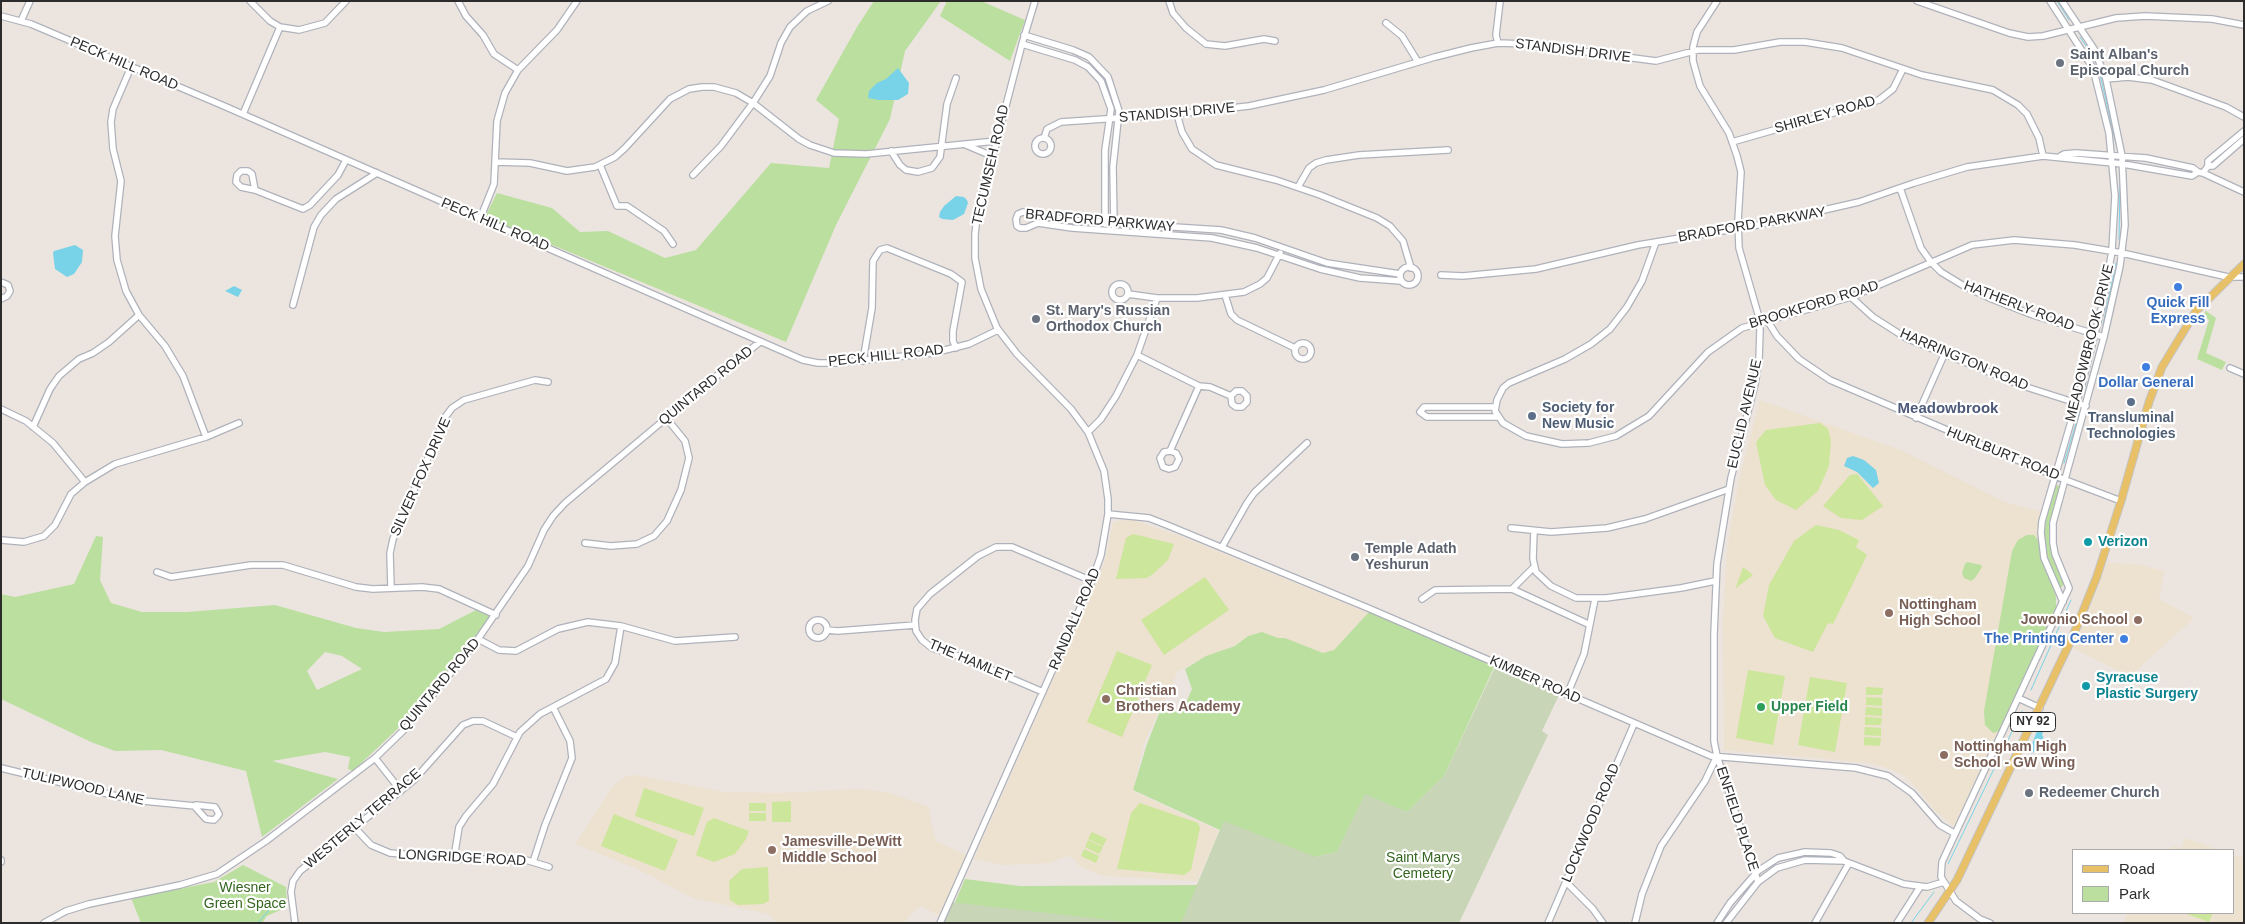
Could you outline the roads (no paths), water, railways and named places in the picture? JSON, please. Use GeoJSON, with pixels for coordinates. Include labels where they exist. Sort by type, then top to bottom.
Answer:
{"type":"FeatureCollection","features":[{"type":"Feature","properties":{"kind":"main road","name":"NY 92"},"geometry":{"type":"LineString","coordinates":[[1928,923],[1951,892],[2073,636],[2097,576],[2121,502],[2149,402],[2162,366],[2196,310],[2228,277],[2244,264]]}},
{"type":"Feature","properties":{"kind":"street"},"geometry":{"type":"LineString","coordinates":[[21,21],[30,1]]}},
{"type":"Feature","properties":{"kind":"street"},"geometry":{"type":"LineString","coordinates":[[250,1],[262,15],[280,27],[299,30],[321,25],[334,15],[346,1]]}},
{"type":"Feature","properties":{"kind":"street"},"geometry":{"type":"LineString","coordinates":[[458,1],[466,16],[483,35],[494,54],[518,70]]}},
{"type":"Feature","properties":{"kind":"street"},"geometry":{"type":"LineString","coordinates":[[480,218],[494,184],[494,147],[499,111],[508,86],[518,70],[557,30],[577,1]]}},
{"type":"Feature","properties":{"kind":"street"},"geometry":{"type":"LineString","coordinates":[[693,175],[721,146],[753,103],[770,76],[781,43],[790,27],[807,11],[828,1]]}},
{"type":"Feature","properties":{"kind":"street","name":"TECUMSEH ROAD"},"geometry":{"type":"LineString","coordinates":[[998,330],[980,288],[975,258],[975,234],[977,217],[992,156],[1024,35],[1035,1]]}},
{"type":"Feature","properties":{"kind":"street"},"geometry":{"type":"LineString","coordinates":[[1169,1],[1173,13],[1186,28],[1206,44],[1225,46],[1264,38],[1275,41]]}},
{"type":"Feature","properties":{"kind":"street"},"geometry":{"type":"LineString","coordinates":[[1498,43],[1497,27],[1500,1]]}},
{"type":"Feature","properties":{"kind":"street","name":"EUCLID AVENUE"},"geometry":{"type":"LineString","coordinates":[[1716,1],[1697,32],[1693,52],[1695,70],[1700,86],[1732,142],[1741,172],[1738,228],[1741,259],[1760,322],[1759,360],[1755,384],[1729,489],[1715,581],[1714,741],[1717,756]]}},
{"type":"Feature","properties":{"kind":"street"},"geometry":{"type":"LineString","coordinates":[[1917,1],[2014,34],[2043,36],[2116,18],[2145,16],[2212,19],[2244,25]]}},
{"type":"Feature","properties":{"kind":"street","name":"MEADOWBROOK DRIVE"},"geometry":{"type":"LineString","coordinates":[[2050,1],[2093,68],[2109,133],[2115,196],[2112,251],[2095,334],[2042,521],[2041,533],[2044,558],[2063,602]]}},
{"type":"Feature","properties":{"kind":"street","name":"MEADOWBROOK DRIVE"},"geometry":{"type":"LineString","coordinates":[[1944,882],[1940,872],[1942,862],[1954,833],[2069,588],[2055,554],[2052,530],[2104,337],[2122,253],[2125,225],[2123,164],[2106,79],[2101,63],[2062,1]]}},
{"type":"Feature","properties":{"kind":"street","name":"PECK HILL ROAD"},"geometry":{"type":"LineString","coordinates":[[1,16],[21,21],[243,114],[803,360],[818,363],[864,361],[934,353],[956,348],[984,338],[998,330]]}},
{"type":"Feature","properties":{"kind":"street"},"geometry":{"type":"LineString","coordinates":[[1386,23],[1402,36],[1418,62]]}},
{"type":"Feature","properties":{"kind":"street"},"geometry":{"type":"LineString","coordinates":[[243,114],[280,27]]}},
{"type":"Feature","properties":{"kind":"street"},"geometry":{"type":"LineString","coordinates":[[1024,35],[1073,50],[1089,58],[1108,77],[1114,89],[1119,118],[1114,167],[1114,231]]}},
{"type":"Feature","properties":{"kind":"street","name":"STANDISH DRIVE"},"geometry":{"type":"LineString","coordinates":[[1044,138],[1047,129],[1061,122],[1177,114],[1249,106],[1324,90],[1418,62],[1498,43],[1521,44],[1656,61],[1693,52],[1734,50],[1780,42],[1805,42],[1842,48],[1922,75],[1975,85],[2002,94],[2018,105],[2031,119],[2039,138],[2043,156]]}},
{"type":"Feature","properties":{"kind":"street"},"geometry":{"type":"LineString","coordinates":[[1022,44],[1062,55],[1088,67],[1101,81],[1108,95],[1111,118],[1105,150],[1105,230]]}},
{"type":"Feature","properties":{"kind":"street"},"geometry":{"type":"LineString","coordinates":[[131,67],[113,109],[111,140],[121,181],[115,236],[117,260],[126,291],[139,315],[175,361],[183,376],[206,437]]}},
{"type":"Feature","properties":{"kind":"street","name":"SHIRLEY ROAD"},"geometry":{"type":"LineString","coordinates":[[1732,142],[1879,100],[1893,89],[1903,69]]}},
{"type":"Feature","properties":{"kind":"street"},"geometry":{"type":"LineString","coordinates":[[2106,79],[2128,77],[2152,80],[2226,107],[2244,117]]}},
{"type":"Feature","properties":{"kind":"street"},"geometry":{"type":"LineString","coordinates":[[891,151],[900,165],[906,170],[918,172],[932,168],[940,158],[947,104],[956,78]]}},
{"type":"Feature","properties":{"kind":"street"},"geometry":{"type":"LineString","coordinates":[[495,162],[530,163],[567,171],[581,170],[600,165],[615,157],[626,148],[664,104],[689,89],[702,87],[726,89],[753,103],[799,139],[825,151],[847,154],[996,141]]}},
{"type":"Feature","properties":{"kind":"street"},"geometry":{"type":"LineString","coordinates":[[1177,114],[1187,141],[1192,149],[1204,158],[1222,167],[1298,187],[1377,218],[1390,226],[1403,241],[1412,268],[1418,275],[1416,282],[1410,286],[1401,282],[1400,274],[1403,269],[1412,268]]}},
{"type":"Feature","properties":{"kind":"street"},"geometry":{"type":"LineString","coordinates":[[2208,166],[2208,161],[2244,131]]}},
{"type":"Feature","properties":{"kind":"street"},"geometry":{"type":"LineString","coordinates":[[2200,172],[2208,166],[2213,166],[2244,139]]}},
{"type":"Feature","properties":{"kind":"street"},"geometry":{"type":"LineString","coordinates":[[966,145],[992,156]]}},
{"type":"Feature","properties":{"kind":"street"},"geometry":{"type":"LineString","coordinates":[[1298,187],[1309,168],[1316,163],[1326,160],[1359,155],[1448,150]]}},
{"type":"Feature","properties":{"kind":"street","name":"BRADFORD PARKWAY"},"geometry":{"type":"LineString","coordinates":[[1441,275],[1463,276],[1536,269],[1656,242],[1823,212],[1967,167],[2043,156],[2059,157],[2070,154],[2112,155],[2168,162],[2193,168],[2244,192]]}},
{"type":"Feature","properties":{"kind":"street","name":"BRADFORD PARKWAY"},"geometry":{"type":"LineString","coordinates":[[2059,157],[2064,160],[2123,164],[2192,176],[2200,172]]}},
{"type":"Feature","properties":{"kind":"street"},"geometry":{"type":"LineString","coordinates":[[255,190],[302,209],[310,204],[338,175],[346,160]]}},
{"type":"Feature","properties":{"kind":"street"},"geometry":{"type":"LineString","coordinates":[[600,165],[617,206],[627,206],[664,231],[673,244]]}},
{"type":"Feature","properties":{"kind":"street"},"geometry":{"type":"LineString","coordinates":[[294,305],[314,227],[321,215],[336,200],[377,173]]}},
{"type":"Feature","properties":{"kind":"street","name":"HATHERLY ROAD"},"geometry":{"type":"LineString","coordinates":[[1900,188],[1921,248],[1931,262],[1956,282],[2033,315],[2104,337]]}},
{"type":"Feature","properties":{"kind":"street","name":"BRADFORD PARKWAY"},"geometry":{"type":"LineString","coordinates":[[1400,274],[1327,263],[1282,249],[1255,238],[1221,230],[1066,220],[1023,212],[1018,214],[1016,222],[1020,228],[1026,228],[1038,223],[1212,238],[1249,246],[1320,270],[1401,282]]}},
{"type":"Feature","properties":{"kind":"street","name":"BROOKFORD ROAD"},"geometry":{"type":"LineString","coordinates":[[1497,417],[1509,427],[1526,436],[1562,444],[1589,443],[1616,436],[1649,416],[1714,346],[1742,328],[1851,296],[1972,245],[1998,241],[2043,242],[2112,251],[2228,277],[2244,277]]}},
{"type":"Feature","properties":{"kind":"street"},"geometry":{"type":"LineString","coordinates":[[1495,408],[1424,407],[1420,412],[1427,417],[1497,417],[1495,408],[1503,388],[1509,382],[1565,358],[1591,344],[1610,329],[1627,307],[1642,281],[1656,242]]}},
{"type":"Feature","properties":{"kind":"street"},"geometry":{"type":"LineString","coordinates":[[864,361],[872,308],[873,261],[880,250],[887,248],[951,274],[962,282],[953,331],[953,341],[956,348]]}},
{"type":"Feature","properties":{"kind":"street"},"geometry":{"type":"LineString","coordinates":[[1128,294],[1157,298],[1197,298],[1244,292],[1260,284],[1273,269],[1282,249]]}},
{"type":"Feature","properties":{"kind":"street"},"geometry":{"type":"LineString","coordinates":[[1,282],[8,285],[10,291],[7,296],[1,299]]}},
{"type":"Feature","properties":{"kind":"street"},"geometry":{"type":"LineString","coordinates":[[1225,295],[1231,314],[1237,320],[1296,348]]}},
{"type":"Feature","properties":{"kind":"street","name":"HARRINGTON ROAD"},"geometry":{"type":"LineString","coordinates":[[1851,296],[1881,323],[1906,338],[2023,386],[2086,406]]}},
{"type":"Feature","properties":{"kind":"street"},"geometry":{"type":"LineString","coordinates":[[1088,432],[1101,419],[1116,396],[1137,356],[1157,298]]}},
{"type":"Feature","properties":{"kind":"street"},"geometry":{"type":"LineString","coordinates":[[34,427],[50,389],[59,376],[79,359],[94,353],[109,342],[139,315]]}},
{"type":"Feature","properties":{"kind":"street","name":"HURLBURT ROAD"},"geometry":{"type":"LineString","coordinates":[[1767,320],[1777,336],[1812,370],[1845,388],[2055,477],[2121,502]]}},
{"type":"Feature","properties":{"kind":"street","name":"RANDALL ROAD"},"geometry":{"type":"LineString","coordinates":[[940,923],[1092,581],[1101,556],[1108,514],[1104,471],[1088,432],[1071,409],[1017,354],[998,330]]}},
{"type":"Feature","properties":{"kind":"street","name":"QUINTARD ROAD"},"geometry":{"type":"LineString","coordinates":[[44,923],[66,911],[89,904],[180,885],[217,874],[266,841],[375,758],[406,728],[496,615],[528,566],[544,530],[565,503],[714,378],[760,342]]}},
{"type":"Feature","properties":{"kind":"street"},"geometry":{"type":"LineString","coordinates":[[1916,418],[1944,355]]}},
{"type":"Feature","properties":{"kind":"street"},"geometry":{"type":"LineString","coordinates":[[1137,356],[1199,386],[1210,387],[1231,396]]}},
{"type":"Feature","properties":{"kind":"street"},"geometry":{"type":"LineString","coordinates":[[2230,368],[2244,374]]}},
{"type":"Feature","properties":{"kind":"street","name":"SILVER FOX DRIVE"},"geometry":{"type":"LineString","coordinates":[[391,588],[390,553],[393,539],[446,416],[452,408],[464,400],[523,383],[538,380],[548,382]]}},
{"type":"Feature","properties":{"kind":"street"},"geometry":{"type":"LineString","coordinates":[[1170,451],[1199,386]]}},
{"type":"Feature","properties":{"kind":"street"},"geometry":{"type":"LineString","coordinates":[[1,409],[17,416],[53,442],[85,482]]}},
{"type":"Feature","properties":{"kind":"street"},"geometry":{"type":"LineString","coordinates":[[585,543],[611,546],[637,544],[654,536],[668,521],[681,490],[688,458],[685,441],[667,419]]}},
{"type":"Feature","properties":{"kind":"street"},"geometry":{"type":"LineString","coordinates":[[1,540],[24,542],[44,536],[55,525],[71,494],[85,482],[115,464],[206,437],[239,423]]}},
{"type":"Feature","properties":{"kind":"street"},"geometry":{"type":"LineString","coordinates":[[1222,547],[1250,498],[1307,443]]}},
{"type":"Feature","properties":{"kind":"street"},"geometry":{"type":"LineString","coordinates":[[1511,528],[1534,531],[1586,531],[1607,528],[1645,519],[1729,489]]}},
{"type":"Feature","properties":{"kind":"street","name":"KIMBER ROAD"},"geometry":{"type":"LineString","coordinates":[[1108,514],[1149,518],[1222,547],[1368,608],[1634,724],[1717,756],[1875,771],[1902,785],[1912,793],[1932,818],[1954,833]]}},
{"type":"Feature","properties":{"kind":"street"},"geometry":{"type":"LineString","coordinates":[[1534,531],[1534,567],[1543,579],[1564,594],[1576,598],[1595,599],[1681,588],[1715,581]]}},
{"type":"Feature","properties":{"kind":"street"},"geometry":{"type":"LineString","coordinates":[[827,630],[838,631],[915,624],[915,614],[922,601],[978,556],[996,547],[1012,547],[1092,581]]}},
{"type":"Feature","properties":{"kind":"street"},"geometry":{"type":"LineString","coordinates":[[157,572],[171,577],[270,563],[283,565],[356,587],[422,587],[439,589],[496,615]]}},
{"type":"Feature","properties":{"kind":"street"},"geometry":{"type":"LineString","coordinates":[[1512,589],[1534,567]]}},
{"type":"Feature","properties":{"kind":"street"},"geometry":{"type":"LineString","coordinates":[[1422,599],[1435,590],[1512,589],[1588,624]]}},
{"type":"Feature","properties":{"kind":"street"},"geometry":{"type":"LineString","coordinates":[[1567,695],[1584,654],[1588,624],[1595,599]]}},
{"type":"Feature","properties":{"kind":"street"},"geometry":{"type":"LineString","coordinates":[[478,639],[499,650],[516,652],[558,629],[575,624],[604,622],[675,640],[735,637]]}},
{"type":"Feature","properties":{"kind":"street","name":"THE HAMLET"},"geometry":{"type":"LineString","coordinates":[[915,624],[922,640],[932,648],[961,657],[1043,692]]}},
{"type":"Feature","properties":{"kind":"street"},"geometry":{"type":"LineString","coordinates":[[454,858],[459,827],[493,784],[517,737],[526,726],[553,708],[606,679],[615,663],[621,626]]}},
{"type":"Feature","properties":{"kind":"street"},"geometry":{"type":"LineString","coordinates":[[2018,698],[2040,708]]}},
{"type":"Feature","properties":{"kind":"street"},"geometry":{"type":"LineString","coordinates":[[533,862],[545,825],[572,758],[570,741],[553,708]]}},
{"type":"Feature","properties":{"kind":"street","name":"WESTERLY TERRACE"},"geometry":{"type":"LineString","coordinates":[[294,923],[290,892],[296,876],[304,867],[414,780],[454,732],[467,722],[483,721],[517,737]]}},
{"type":"Feature","properties":{"kind":"street","name":"LOCKWOOD ROAD"},"geometry":{"type":"LineString","coordinates":[[1548,923],[1634,724]]}},
{"type":"Feature","properties":{"kind":"street"},"geometry":{"type":"LineString","coordinates":[[1635,923],[1642,894],[1660,846],[1708,776],[1717,756]]}},
{"type":"Feature","properties":{"kind":"street","name":"ENFIELD PLACE"},"geometry":{"type":"LineString","coordinates":[[1717,756],[1758,882]]}},
{"type":"Feature","properties":{"kind":"street"},"geometry":{"type":"LineString","coordinates":[[375,758],[401,791]]}},
{"type":"Feature","properties":{"kind":"street","name":"TULIPWOOD LANE"},"geometry":{"type":"LineString","coordinates":[[1,768],[133,800],[195,806]]}},
{"type":"Feature","properties":{"kind":"street","name":"LONGRIDGE ROAD"},"geometry":{"type":"LineString","coordinates":[[354,828],[371,845],[385,852],[454,858],[511,859],[533,862],[549,867]]}},
{"type":"Feature","properties":{"kind":"street"},"geometry":{"type":"LineString","coordinates":[[1717,923],[1730,903],[1756,874],[1778,858],[1805,852],[1831,853],[1840,856],[1846,862]]}},
{"type":"Feature","properties":{"kind":"street"},"geometry":{"type":"LineString","coordinates":[[1726,923],[1758,882],[1777,868],[1813,859],[1846,862],[1887,878],[1920,887],[1934,886],[1944,882],[1956,901],[1964,908],[1990,923]]}},
{"type":"Feature","properties":{"kind":"street"},"geometry":{"type":"LineString","coordinates":[[1815,923],[1846,862]]}},
{"type":"Feature","properties":{"kind":"street"},"geometry":{"type":"LineString","coordinates":[[1566,882],[1593,909],[1603,923]]}},
{"type":"Feature","properties":{"kind":"street"},"geometry":{"type":"LineString","coordinates":[[1896,923],[1920,887]]}},
{"type":"Feature","properties":{"kind":"water"},"geometry":{"type":"Polygon","coordinates":[[[898,68],[909,83],[908,94],[898,100],[868,98],[869,91],[877,83],[886,79],[898,68]]]}},
{"type":"Feature","properties":{"kind":"water"},"geometry":{"type":"Polygon","coordinates":[[[956,196],[964,197],[967,200],[968,203],[964,214],[953,220],[939,217],[944,206],[956,196]]]}},
{"type":"Feature","properties":{"kind":"water"},"geometry":{"type":"Polygon","coordinates":[[[75,245],[83,250],[82,262],[74,274],[67,277],[55,269],[53,253],[54,251],[75,245]]]}},
{"type":"Feature","properties":{"kind":"water"},"geometry":{"type":"Polygon","coordinates":[[[234,286],[242,290],[238,297],[225,291],[234,286]]]}},
{"type":"Feature","properties":{"kind":"water"},"geometry":{"type":"Polygon","coordinates":[[[1853,456],[1864,460],[1876,470],[1879,483],[1873,488],[1857,472],[1844,466],[1847,458],[1853,456]]]}},
{"type":"Feature","properties":{"kind":"water"},"geometry":{"type":"Polygon","coordinates":[[[2039,726],[2044,728],[2042,735],[2044,739],[2038,743],[2031,754],[2030,749],[2039,726]]]}},
{"type":"Feature","properties":{"kind":"waterway"},"geometry":{"type":"LineString","coordinates":[[2057,1],[2069,20]]}},
{"type":"Feature","properties":{"kind":"waterway"},"geometry":{"type":"LineString","coordinates":[[2080,37],[2096,61]]}},
{"type":"Feature","properties":{"kind":"waterway"},"geometry":{"type":"LineString","coordinates":[[2099,70],[2116,144]]}},
{"type":"Feature","properties":{"kind":"waterway"},"geometry":{"type":"LineString","coordinates":[[2119,240],[2120,183]]}},
{"type":"Feature","properties":{"kind":"waterway"},"geometry":{"type":"LineString","coordinates":[[2103,325],[2116,263]]}},
{"type":"Feature","properties":{"kind":"waterway"},"geometry":{"type":"LineString","coordinates":[[2085,393],[2098,347]]}},
{"type":"Feature","properties":{"kind":"waterway"},"geometry":{"type":"LineString","coordinates":[[2064,463],[2079,414]]}},
{"type":"Feature","properties":{"kind":"waterway"},"geometry":{"type":"LineString","coordinates":[[2031,690],[2071,600]]}},
{"type":"Feature","properties":{"kind":"waterway"},"geometry":{"type":"LineString","coordinates":[[1948,864],[2022,711]]}},
{"type":"Feature","properties":{"kind":"waterway"},"geometry":{"type":"LineString","coordinates":[[1911,923],[1934,892]]}},
{"type":"Feature","properties":{"kind":"waterway"},"geometry":{"type":"LineString","coordinates":[[258,923],[274,904],[280,903]]}},
{"type":"Feature","properties":{"kind":"place","name":"Saint Alban's Episcopal Church"},"geometry":{"type":"Point","coordinates":[2060,63]}},
{"type":"Feature","properties":{"kind":"place","name":"Quick Fill Express"},"geometry":{"type":"Point","coordinates":[2178,287]}},
{"type":"Feature","properties":{"kind":"place","name":"St. Mary's Russian Orthodox Church"},"geometry":{"type":"Point","coordinates":[1036,319]}},
{"type":"Feature","properties":{"kind":"place","name":"Dollar General"},"geometry":{"type":"Point","coordinates":[2146,367]}},
{"type":"Feature","properties":{"kind":"place","name":"Transluminal Technologies"},"geometry":{"type":"Point","coordinates":[2131,402]}},
{"type":"Feature","properties":{"kind":"place","name":"Society for New Music"},"geometry":{"type":"Point","coordinates":[1532,416]}},
{"type":"Feature","properties":{"kind":"place","name":"Verizon"},"geometry":{"type":"Point","coordinates":[2088,542]}},
{"type":"Feature","properties":{"kind":"place","name":"Temple Adath Yeshurun"},"geometry":{"type":"Point","coordinates":[1355,557]}},
{"type":"Feature","properties":{"kind":"place","name":"Nottingham High School"},"geometry":{"type":"Point","coordinates":[1889,613]}},
{"type":"Feature","properties":{"kind":"place","name":"Jowonio School"},"geometry":{"type":"Point","coordinates":[2138,620]}},
{"type":"Feature","properties":{"kind":"place","name":"The Printing Center"},"geometry":{"type":"Point","coordinates":[2124,639]}},
{"type":"Feature","properties":{"kind":"place","name":"Syracuse Plastic Surgery"},"geometry":{"type":"Point","coordinates":[2086,686]}},
{"type":"Feature","properties":{"kind":"place","name":"Christian Brothers Academy"},"geometry":{"type":"Point","coordinates":[1106,699]}},
{"type":"Feature","properties":{"kind":"place","name":"Upper Field"},"geometry":{"type":"Point","coordinates":[1761,707]}},
{"type":"Feature","properties":{"kind":"place","name":"Nottingham High School - GW Wing"},"geometry":{"type":"Point","coordinates":[1944,755]}},
{"type":"Feature","properties":{"kind":"place","name":"Redeemer Church"},"geometry":{"type":"Point","coordinates":[2029,793]}},
{"type":"Feature","properties":{"kind":"place","name":"Jamesville-DeWitt Middle School"},"geometry":{"type":"Point","coordinates":[772,850]}},
{"type":"Feature","properties":{"kind":"district","name":"Meadowbrook"},"geometry":{"type":"Point","coordinates":[1948,409]}},
{"type":"Feature","properties":{"kind":"park label","name":"Saint Marys Cemetery"},"geometry":{"type":"Point","coordinates":[1423,866]}},
{"type":"Feature","properties":{"kind":"park label","name":"Wiesner Green Space"},"geometry":{"type":"Point","coordinates":[245,896]}}]}
